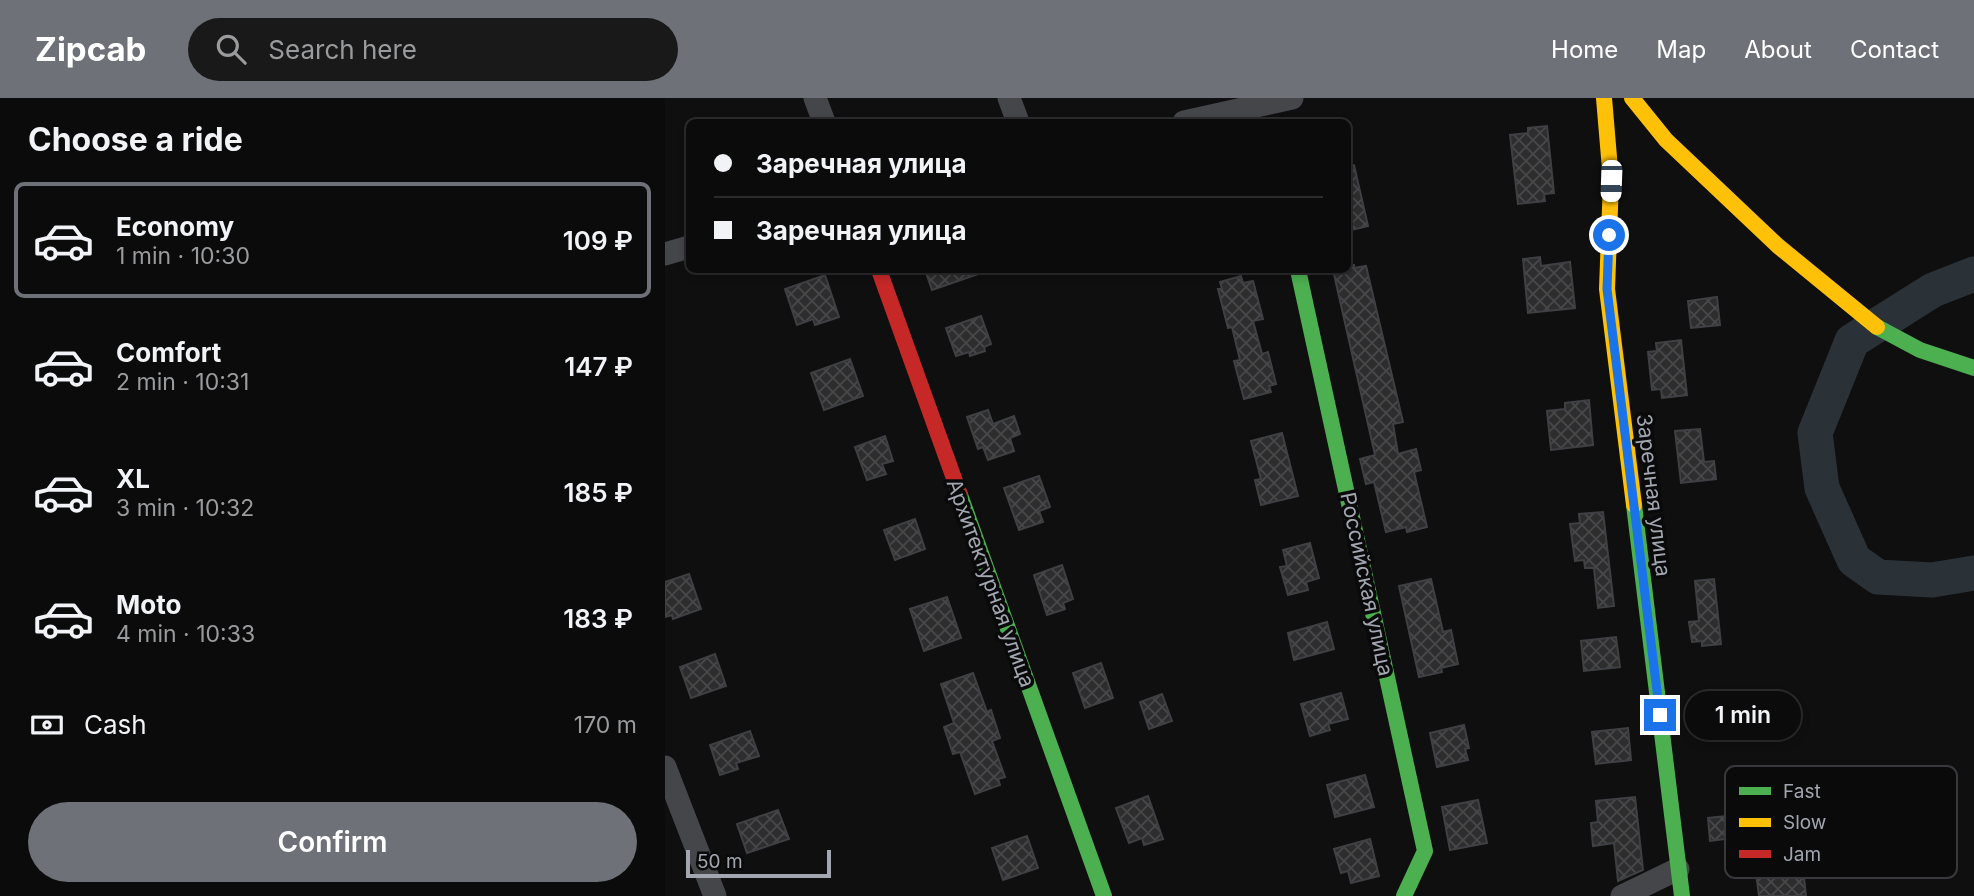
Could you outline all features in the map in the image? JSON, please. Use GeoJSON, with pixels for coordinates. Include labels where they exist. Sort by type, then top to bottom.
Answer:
{"type":"FeatureCollection","features":[{"type":"Feature","properties":{"kind":"street"},"geometry":{"type":"LineString","coordinates":[[815,98],[823,119]]}},
{"type":"Feature","properties":{"kind":"street"},"geometry":{"type":"LineString","coordinates":[[1009,98],[1017,119]]}},
{"type":"Feature","properties":{"kind":"street"},"geometry":{"type":"LineString","coordinates":[[1201,119],[1263,108],[1292,98]]}},
{"type":"Feature","properties":{"kind":"street","name":"Заречная улица"},"geometry":{"type":"LineString","coordinates":[[1604,98],[1611,181],[1607,289],[1682,896]]}},
{"type":"Feature","properties":{"kind":"street"},"geometry":{"type":"LineString","coordinates":[[1632,98],[1665,140],[1778,246],[1858,313],[1883,332],[1920,351],[1974,368]]}},
{"type":"Feature","properties":{"kind":"street"},"geometry":{"type":"LineString","coordinates":[[665,254],[686,248]]}},
{"type":"Feature","properties":{"kind":"street","name":"Архитектурная улица"},"geometry":{"type":"LineString","coordinates":[[880,273],[1104,896]]}},
{"type":"Feature","properties":{"kind":"street","name":"Российская улица"},"geometry":{"type":"LineString","coordinates":[[1299,273],[1425,851],[1404,896]]}},
{"type":"Feature","properties":{"kind":"street"},"geometry":{"type":"LineString","coordinates":[[665,767],[715,896]]}},
{"type":"Feature","properties":{"kind":"street"},"geometry":{"type":"LineString","coordinates":[[1622,896],[1678,869]]}},
{"type":"Feature","properties":{"kind":"building"},"geometry":{"type":"Polygon","coordinates":[[[1547,126],[1554,193],[1544,194],[1545,201],[1518,204],[1510,135],[1528,133],[1528,128],[1547,126]]]}},
{"type":"Feature","properties":{"kind":"building"},"geometry":{"type":"Polygon","coordinates":[[[1351,165],[1354,165],[1368,226],[1351,230],[1351,165]]]}},
{"type":"Feature","properties":{"kind":"building"},"geometry":{"type":"Polygon","coordinates":[[[1540,257],[1541,266],[1570,262],[1575,308],[1528,313],[1523,259],[1540,257]]]}},
{"type":"Feature","properties":{"kind":"building"},"geometry":{"type":"Polygon","coordinates":[[[1351,265],[1354,265],[1354,268],[1366,266],[1403,422],[1393,424],[1398,454],[1416,449],[1421,470],[1414,472],[1427,527],[1407,532],[1406,527],[1386,532],[1374,482],[1366,484],[1360,459],[1375,455],[1334,273],[1351,273],[1351,265]]]}},
{"type":"Feature","properties":{"kind":"building"},"geometry":{"type":"Polygon","coordinates":[[[926,273],[981,273],[932,290],[926,273]]]}},
{"type":"Feature","properties":{"kind":"building"},"geometry":{"type":"Polygon","coordinates":[[[825,275],[839,317],[815,325],[813,319],[797,325],[785,289],[825,275]]]}},
{"type":"Feature","properties":{"kind":"building"},"geometry":{"type":"Polygon","coordinates":[[[1241,276],[1243,283],[1253,281],[1263,319],[1253,321],[1262,354],[1268,352],[1276,384],[1269,386],[1271,392],[1244,399],[1234,361],[1240,360],[1232,327],[1228,328],[1218,289],[1222,289],[1220,282],[1241,276]]]}},
{"type":"Feature","properties":{"kind":"building"},"geometry":{"type":"Polygon","coordinates":[[[1717,297],[1720,325],[1691,328],[1688,301],[1717,297]]]}},
{"type":"Feature","properties":{"kind":"building"},"geometry":{"type":"Polygon","coordinates":[[[981,316],[991,344],[984,347],[985,351],[970,356],[969,352],[956,356],[946,328],[981,316]]]}},
{"type":"Feature","properties":{"kind":"building"},"geometry":{"type":"Polygon","coordinates":[[[1681,340],[1687,395],[1662,398],[1661,389],[1652,390],[1648,352],[1657,351],[1656,343],[1681,340]]]}},
{"type":"Feature","properties":{"kind":"building"},"geometry":{"type":"Polygon","coordinates":[[[850,359],[863,396],[824,410],[811,373],[850,359]]]}},
{"type":"Feature","properties":{"kind":"building"},"geometry":{"type":"Polygon","coordinates":[[[1589,400],[1593,445],[1551,450],[1547,411],[1565,409],[1565,403],[1589,400]]]}},
{"type":"Feature","properties":{"kind":"building"},"geometry":{"type":"Polygon","coordinates":[[[988,410],[993,424],[1014,416],[1020,434],[1010,438],[1014,451],[988,460],[983,447],[978,449],[967,417],[988,410]]]}},
{"type":"Feature","properties":{"kind":"building"},"geometry":{"type":"Polygon","coordinates":[[[1700,429],[1704,462],[1714,461],[1716,479],[1681,483],[1675,431],[1700,429]]]}},
{"type":"Feature","properties":{"kind":"building"},"geometry":{"type":"Polygon","coordinates":[[[1282,433],[1298,496],[1261,505],[1255,480],[1261,479],[1251,441],[1282,433]]]}},
{"type":"Feature","properties":{"kind":"building"},"geometry":{"type":"Polygon","coordinates":[[[885,436],[893,461],[882,464],[886,474],[867,480],[855,447],[885,436]]]}},
{"type":"Feature","properties":{"kind":"building"},"geometry":{"type":"Polygon","coordinates":[[[1039,476],[1050,507],[1039,511],[1043,522],[1019,530],[1004,488],[1039,476]]]}},
{"type":"Feature","properties":{"kind":"building"},"geometry":{"type":"Polygon","coordinates":[[[1603,512],[1614,606],[1598,608],[1594,568],[1585,568],[1584,560],[1575,561],[1570,524],[1580,523],[1579,514],[1603,512]]]}},
{"type":"Feature","properties":{"kind":"building"},"geometry":{"type":"Polygon","coordinates":[[[915,519],[925,549],[895,560],[884,530],[915,519]]]}},
{"type":"Feature","properties":{"kind":"building"},"geometry":{"type":"Polygon","coordinates":[[[1310,543],[1319,578],[1306,582],[1308,590],[1288,595],[1280,567],[1287,566],[1283,550],[1310,543]]]}},
{"type":"Feature","properties":{"kind":"building"},"geometry":{"type":"Polygon","coordinates":[[[1062,565],[1073,599],[1063,603],[1065,609],[1047,615],[1034,575],[1062,565]]]}},
{"type":"Feature","properties":{"kind":"building"},"geometry":{"type":"Polygon","coordinates":[[[689,574],[701,609],[673,619],[672,615],[665,617],[665,582],[689,574]]]}},
{"type":"Feature","properties":{"kind":"building"},"geometry":{"type":"Polygon","coordinates":[[[1431,579],[1443,632],[1451,630],[1458,664],[1441,668],[1442,672],[1419,677],[1399,586],[1431,579]]]}},
{"type":"Feature","properties":{"kind":"building"},"geometry":{"type":"Polygon","coordinates":[[[1714,579],[1721,644],[1702,646],[1702,641],[1692,642],[1689,622],[1699,621],[1695,581],[1714,579]]]}},
{"type":"Feature","properties":{"kind":"building"},"geometry":{"type":"Polygon","coordinates":[[[947,597],[961,638],[924,651],[910,609],[947,597]]]}},
{"type":"Feature","properties":{"kind":"building"},"geometry":{"type":"Polygon","coordinates":[[[1327,622],[1334,649],[1294,660],[1288,633],[1327,622]]]}},
{"type":"Feature","properties":{"kind":"building"},"geometry":{"type":"Polygon","coordinates":[[[1616,637],[1620,667],[1584,671],[1581,641],[1616,637]]]}},
{"type":"Feature","properties":{"kind":"building"},"geometry":{"type":"Polygon","coordinates":[[[715,654],[726,686],[691,698],[680,667],[715,654]]]}},
{"type":"Feature","properties":{"kind":"building"},"geometry":{"type":"Polygon","coordinates":[[[1101,663],[1113,698],[1085,708],[1073,673],[1101,663]]]}},
{"type":"Feature","properties":{"kind":"building"},"geometry":{"type":"Polygon","coordinates":[[[973,673],[987,712],[991,710],[1000,738],[992,741],[1005,777],[998,779],[1000,785],[975,794],[960,752],[953,754],[944,727],[954,723],[941,684],[973,673]]]}},
{"type":"Feature","properties":{"kind":"building"},"geometry":{"type":"Polygon","coordinates":[[[1341,693],[1348,719],[1328,724],[1330,730],[1310,736],[1301,704],[1341,693]]]}},
{"type":"Feature","properties":{"kind":"building"},"geometry":{"type":"Polygon","coordinates":[[[1162,694],[1172,721],[1149,729],[1140,702],[1162,694]]]}},
{"type":"Feature","properties":{"kind":"building"},"geometry":{"type":"Polygon","coordinates":[[[1739,706],[1742,738],[1715,740],[1711,709],[1739,706]]]}},
{"type":"Feature","properties":{"kind":"building"},"geometry":{"type":"Polygon","coordinates":[[[1464,725],[1469,748],[1465,749],[1468,760],[1437,767],[1430,733],[1464,725]]]}},
{"type":"Feature","properties":{"kind":"building"},"geometry":{"type":"Polygon","coordinates":[[[1628,728],[1631,760],[1596,764],[1592,732],[1628,728]]]}},
{"type":"Feature","properties":{"kind":"building"},"geometry":{"type":"Polygon","coordinates":[[[750,731],[759,756],[736,763],[738,769],[720,775],[710,745],[750,731]]]}},
{"type":"Feature","properties":{"kind":"building"},"geometry":{"type":"Polygon","coordinates":[[[1365,775],[1374,807],[1335,817],[1327,785],[1365,775]]]}},
{"type":"Feature","properties":{"kind":"building"},"geometry":{"type":"Polygon","coordinates":[[[1148,796],[1163,839],[1144,845],[1142,838],[1129,843],[1116,808],[1148,796]]]}},
{"type":"Feature","properties":{"kind":"building"},"geometry":{"type":"Polygon","coordinates":[[[1635,797],[1643,870],[1618,881],[1614,843],[1593,846],[1591,823],[1598,822],[1596,801],[1635,797]]]}},
{"type":"Feature","properties":{"kind":"building"},"geometry":{"type":"Polygon","coordinates":[[[1478,800],[1487,843],[1450,850],[1442,807],[1478,800]]]}},
{"type":"Feature","properties":{"kind":"building"},"geometry":{"type":"Polygon","coordinates":[[[778,810],[789,839],[747,853],[737,824],[778,810]]]}},
{"type":"Feature","properties":{"kind":"building"},"geometry":{"type":"Polygon","coordinates":[[[1725,816],[1725,839],[1710,841],[1708,818],[1725,816]]]}},
{"type":"Feature","properties":{"kind":"building"},"geometry":{"type":"Polygon","coordinates":[[[1027,836],[1038,868],[1003,880],[992,848],[1027,836]]]}},
{"type":"Feature","properties":{"kind":"building"},"geometry":{"type":"Polygon","coordinates":[[[1370,839],[1379,876],[1351,883],[1348,871],[1341,873],[1334,849],[1370,839]]]}},
{"type":"Feature","properties":{"kind":"building"},"geometry":{"type":"Polygon","coordinates":[[[1757,878],[1804,878],[1806,896],[1759,896],[1757,878]]]}},
{"type":"Feature","properties":{"kind":"waterway"},"geometry":{"type":"LineString","coordinates":[[1974,274],[1933,290],[1852,341],[1815,433],[1822,488],[1854,560],[1878,577],[1932,580],[1974,573]]}},
{"type":"Feature","properties":{"kind":"traffic: fast"},"geometry":{"type":"LineString","coordinates":[[1299,273],[1425,851],[1404,896]]}},
{"type":"Feature","properties":{"kind":"traffic: fast"},"geometry":{"type":"LineString","coordinates":[[1877,327],[1920,350],[1974,368]]}},
{"type":"Feature","properties":{"kind":"traffic: fast"},"geometry":{"type":"LineString","coordinates":[[960,495],[1104,896]]}},
{"type":"Feature","properties":{"kind":"traffic: fast"},"geometry":{"type":"LineString","coordinates":[[1634,505],[1682,896]]}},
{"type":"Feature","properties":{"kind":"traffic: slow"},"geometry":{"type":"LineString","coordinates":[[1604,98],[1611,181],[1607,289],[1634,505]]}},
{"type":"Feature","properties":{"kind":"traffic: slow"},"geometry":{"type":"LineString","coordinates":[[1632,98],[1666,140],[1778,246],[1877,327]]}},
{"type":"Feature","properties":{"kind":"traffic: jam"},"geometry":{"type":"LineString","coordinates":[[880,273],[960,495]]}},
{"type":"Feature","properties":{"kind":"route"},"geometry":{"type":"LineString","coordinates":[[1609,235],[1607,289],[1660,715]]}}]}
